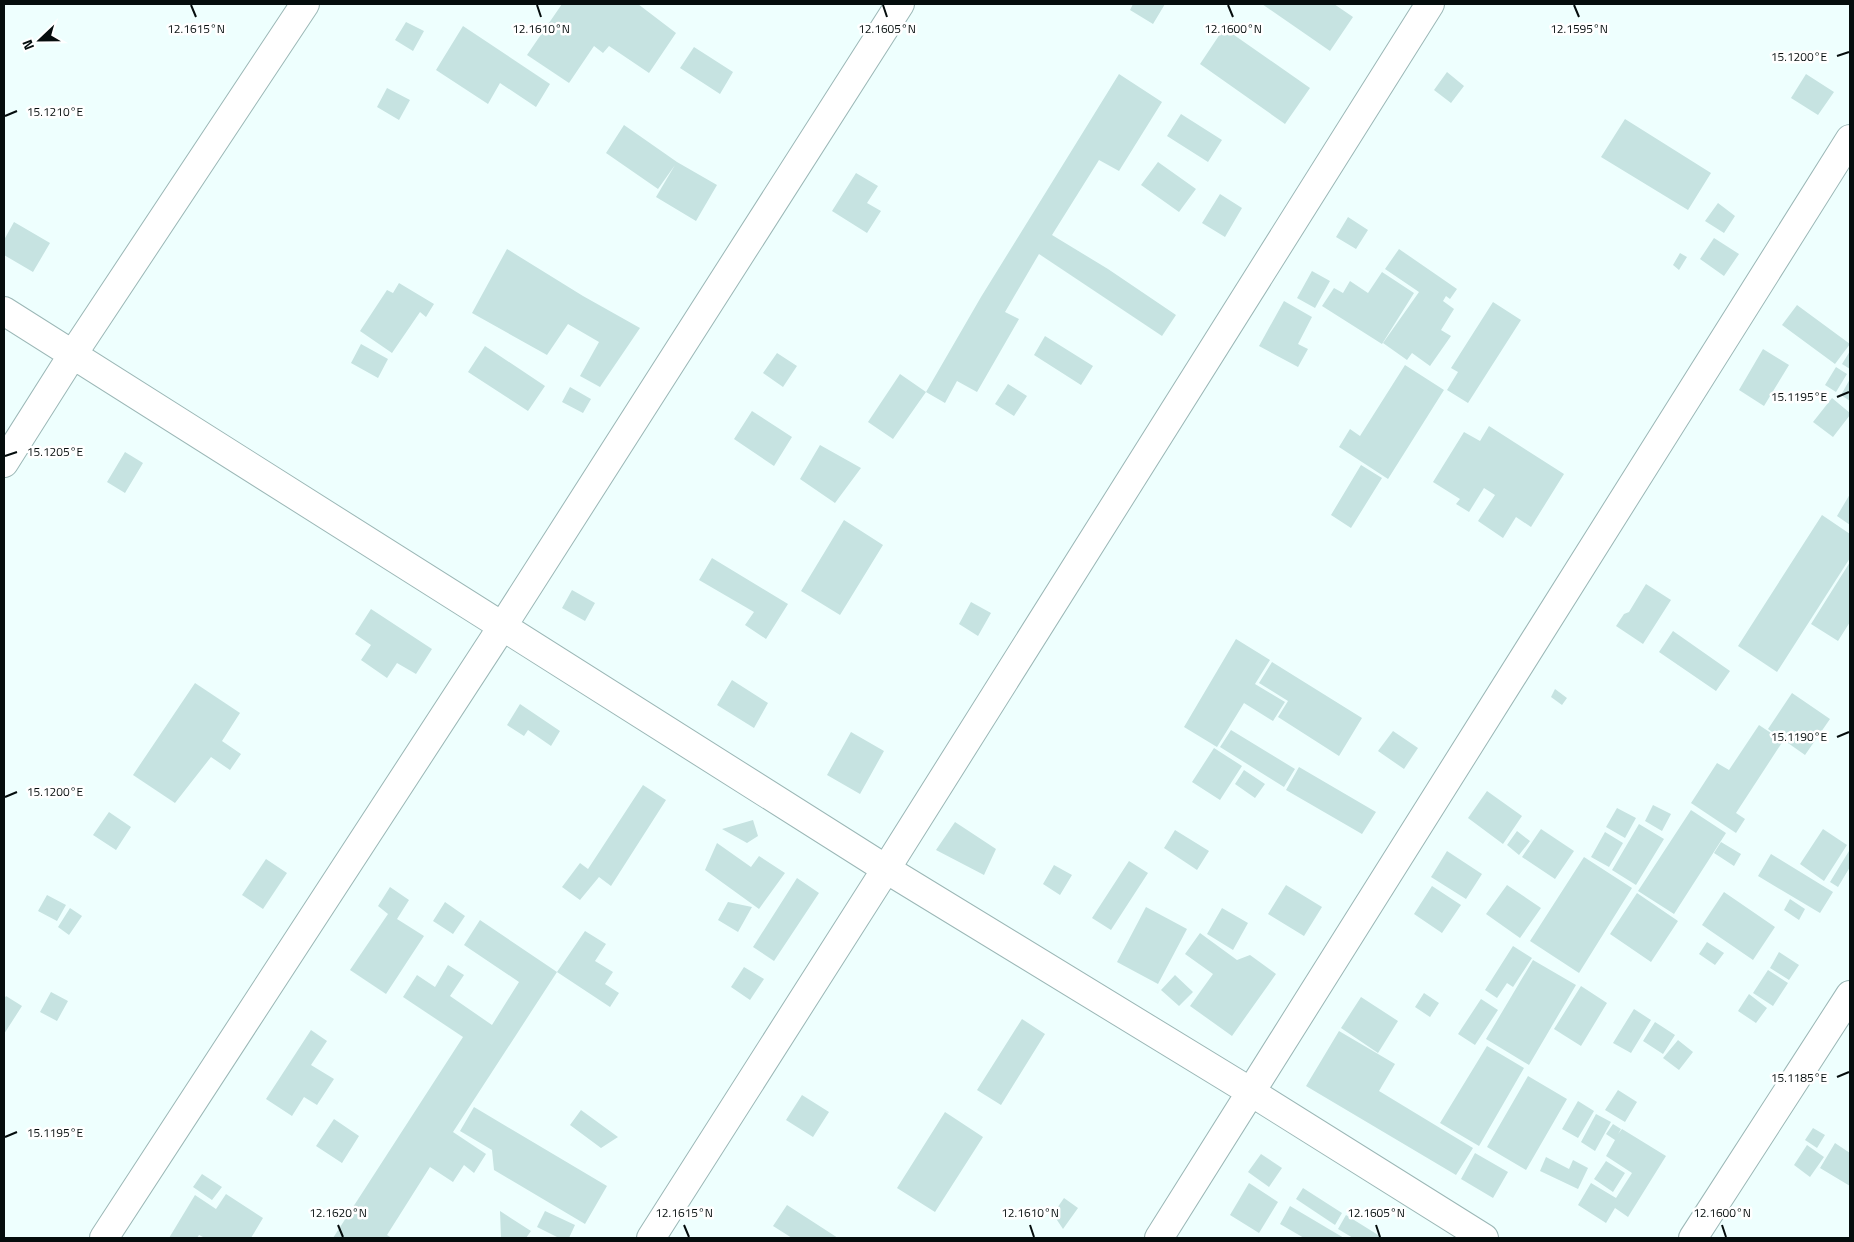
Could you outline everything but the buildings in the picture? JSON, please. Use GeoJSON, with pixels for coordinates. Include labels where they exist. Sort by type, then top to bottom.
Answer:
{"type":"FeatureCollection","features":[{"type":"Feature","properties":{"kind":"street"},"geometry":{"type":"LineString","coordinates":[[4,464],[73,354],[305,4]]}},
{"type":"Feature","properties":{"kind":"street"},"geometry":{"type":"LineString","coordinates":[[104,1238],[502,627],[900,4]]}},
{"type":"Feature","properties":{"kind":"street"},"geometry":{"type":"LineString","coordinates":[[651,1238],[886,870],[1430,4]]}},
{"type":"Feature","properties":{"kind":"street"},"geometry":{"type":"LineString","coordinates":[[1159,1238],[1850,139]]}},
{"type":"Feature","properties":{"kind":"street"},"geometry":{"type":"LineString","coordinates":[[4,311],[886,870],[1251,1092],[1484,1238]]}},
{"type":"Feature","properties":{"kind":"street"},"geometry":{"type":"LineString","coordinates":[[1693,1238],[1850,996]]}}]}
